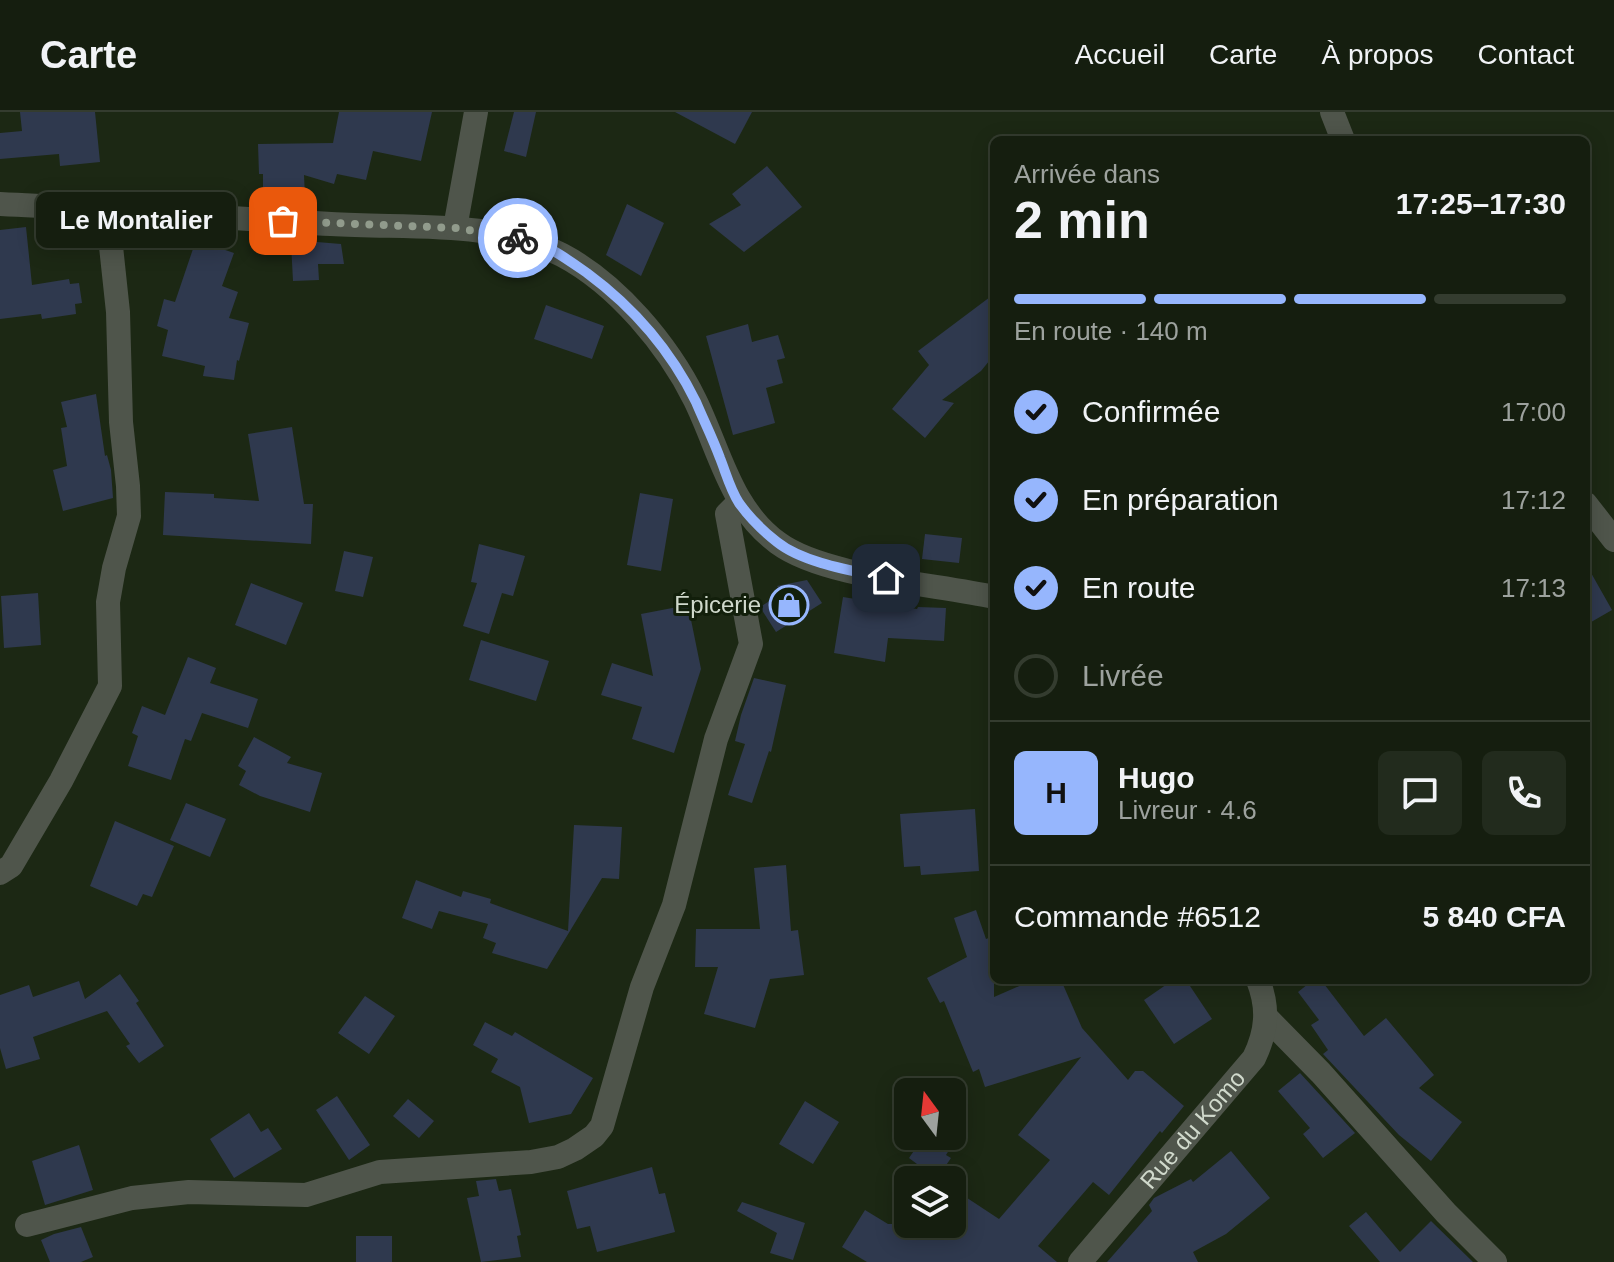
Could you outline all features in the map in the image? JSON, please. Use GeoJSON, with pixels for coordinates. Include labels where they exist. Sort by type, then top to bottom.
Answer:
{"type":"FeatureCollection","features":[{"type":"Feature","properties":{"kind":"street"},"geometry":{"type":"LineString","coordinates":[[455,228],[476,112]]}},
{"type":"Feature","properties":{"kind":"street"},"geometry":{"type":"LineString","coordinates":[[1332,112],[1341,136]]}},
{"type":"Feature","properties":{"kind":"street"},"geometry":{"type":"LineString","coordinates":[[0,204],[334,225],[455,228],[526,239],[565,257],[632,309],[676,366],[701,413],[739,502],[780,545],[841,568],[990,596]]}},
{"type":"Feature","properties":{"kind":"street"},"geometry":{"type":"LineString","coordinates":[[0,873],[11,866],[26,842],[110,686],[108,602],[129,516],[121,422],[118,312],[107,209]]}},
{"type":"Feature","properties":{"kind":"street"},"geometry":{"type":"LineString","coordinates":[[27,1225],[132,1198],[189,1192],[306,1195],[380,1172],[531,1162],[558,1157],[594,1136],[602,1126],[642,987],[674,905],[716,739],[751,644],[727,514],[739,502]]}},
{"type":"Feature","properties":{"kind":"street"},"geometry":{"type":"LineString","coordinates":[[1590,509],[1614,540]]}},
{"type":"Feature","properties":{"kind":"street"},"geometry":{"type":"LineString","coordinates":[[1259,984],[1267,1018],[1495,1262]]}},
{"type":"Feature","properties":{"kind":"street","name":"Rue du Komo"},"geometry":{"type":"LineString","coordinates":[[1080,1262],[1254,1058],[1267,1018]]}},
{"type":"Feature","properties":{"kind":"building"},"geometry":{"type":"Polygon","coordinates":[[[20,112],[95,112],[100,162],[60,166],[59,154],[0,159],[0,133],[22,131],[20,112]]]}},
{"type":"Feature","properties":{"kind":"building"},"geometry":{"type":"Polygon","coordinates":[[[339,112],[432,112],[421,161],[373,151],[366,180],[337,174],[334,184],[304,175],[305,197],[263,198],[258,144],[333,143],[339,112]]]}},
{"type":"Feature","properties":{"kind":"building"},"geometry":{"type":"Polygon","coordinates":[[[514,112],[536,112],[526,157],[504,151],[514,112]]]}},
{"type":"Feature","properties":{"kind":"building"},"geometry":{"type":"Polygon","coordinates":[[[675,112],[752,112],[735,144],[675,112]]]}},
{"type":"Feature","properties":{"kind":"building"},"geometry":{"type":"Polygon","coordinates":[[[767,166],[802,207],[744,252],[709,224],[741,205],[732,194],[767,166]]]}},
{"type":"Feature","properties":{"kind":"building"},"geometry":{"type":"Polygon","coordinates":[[[627,204],[664,223],[641,276],[606,255],[627,204]]]}},
{"type":"Feature","properties":{"kind":"building"},"geometry":{"type":"Polygon","coordinates":[[[26,227],[32,285],[69,279],[70,284],[79,283],[82,303],[75,304],[76,314],[42,319],[41,314],[0,319],[0,230],[26,227]]]}},
{"type":"Feature","properties":{"kind":"building"},"geometry":{"type":"Polygon","coordinates":[[[196,240],[234,253],[222,286],[238,292],[229,318],[249,323],[234,380],[203,376],[205,366],[162,356],[168,330],[157,326],[164,299],[175,302],[196,240]]]}},
{"type":"Feature","properties":{"kind":"building"},"geometry":{"type":"Polygon","coordinates":[[[291,243],[341,244],[344,264],[318,264],[319,280],[293,281],[291,243]]]}},
{"type":"Feature","properties":{"kind":"building"},"geometry":{"type":"Polygon","coordinates":[[[990,297],[990,360],[981,371],[942,400],[954,403],[925,438],[892,409],[929,365],[918,351],[990,297]]]}},
{"type":"Feature","properties":{"kind":"building"},"geometry":{"type":"Polygon","coordinates":[[[546,305],[604,326],[592,359],[534,339],[546,305]]]}},
{"type":"Feature","properties":{"kind":"building"},"geometry":{"type":"Polygon","coordinates":[[[748,324],[752,342],[778,335],[785,358],[777,360],[783,383],[766,388],[775,423],[733,435],[706,336],[748,324]]]}},
{"type":"Feature","properties":{"kind":"building"},"geometry":{"type":"Polygon","coordinates":[[[96,394],[105,456],[111,470],[113,498],[63,511],[53,470],[67,466],[61,428],[67,427],[61,402],[96,394]]]}},
{"type":"Feature","properties":{"kind":"building"},"geometry":{"type":"Polygon","coordinates":[[[292,427],[304,504],[313,504],[311,544],[163,535],[165,492],[214,494],[214,498],[259,501],[248,434],[292,427]]]}},
{"type":"Feature","properties":{"kind":"building"},"geometry":{"type":"Polygon","coordinates":[[[640,493],[673,499],[661,571],[627,565],[640,493]]]}},
{"type":"Feature","properties":{"kind":"building"},"geometry":{"type":"Polygon","coordinates":[[[925,534],[962,538],[959,563],[922,559],[925,534]]]}},
{"type":"Feature","properties":{"kind":"building"},"geometry":{"type":"Polygon","coordinates":[[[479,544],[525,556],[513,596],[502,593],[489,634],[463,626],[477,583],[471,582],[479,544]]]}},
{"type":"Feature","properties":{"kind":"building"},"geometry":{"type":"Polygon","coordinates":[[[344,551],[373,557],[363,597],[335,591],[344,551]]]}},
{"type":"Feature","properties":{"kind":"building"},"geometry":{"type":"Polygon","coordinates":[[[1590,571],[1612,610],[1590,623],[1590,571]]]}},
{"type":"Feature","properties":{"kind":"building"},"geometry":{"type":"Polygon","coordinates":[[[807,580],[822,603],[776,632],[760,607],[782,593],[777,586],[807,580]]]}},
{"type":"Feature","properties":{"kind":"building"},"geometry":{"type":"Polygon","coordinates":[[[251,583],[303,603],[286,645],[235,625],[251,583]]]}},
{"type":"Feature","properties":{"kind":"building"},"geometry":{"type":"Polygon","coordinates":[[[38,593],[41,645],[4,648],[1,596],[38,593]]]}},
{"type":"Feature","properties":{"kind":"building"},"geometry":{"type":"Polygon","coordinates":[[[843,597],[917,609],[946,608],[944,641],[888,638],[885,662],[834,653],[843,597]]]}},
{"type":"Feature","properties":{"kind":"building"},"geometry":{"type":"Polygon","coordinates":[[[688,605],[701,669],[674,753],[632,739],[642,707],[601,695],[612,663],[653,676],[641,614],[688,605]]]}},
{"type":"Feature","properties":{"kind":"building"},"geometry":{"type":"Polygon","coordinates":[[[481,640],[549,661],[536,701],[469,680],[481,640]]]}},
{"type":"Feature","properties":{"kind":"building"},"geometry":{"type":"Polygon","coordinates":[[[188,657],[216,668],[210,683],[258,699],[248,728],[202,713],[191,741],[185,739],[171,780],[128,766],[138,736],[132,733],[142,706],[165,715],[188,657]]]}},
{"type":"Feature","properties":{"kind":"building"},"geometry":{"type":"Polygon","coordinates":[[[754,678],[786,685],[771,752],[752,803],[728,795],[745,744],[735,741],[754,678]]]}},
{"type":"Feature","properties":{"kind":"building"},"geometry":{"type":"Polygon","coordinates":[[[254,737],[291,757],[287,763],[322,773],[310,812],[260,796],[239,785],[246,771],[238,766],[254,737]]]}},
{"type":"Feature","properties":{"kind":"building"},"geometry":{"type":"Polygon","coordinates":[[[186,803],[226,819],[210,857],[170,840],[186,803]]]}},
{"type":"Feature","properties":{"kind":"building"},"geometry":{"type":"Polygon","coordinates":[[[975,809],[979,871],[921,875],[920,866],[904,867],[900,814],[975,809]]]}},
{"type":"Feature","properties":{"kind":"building"},"geometry":{"type":"Polygon","coordinates":[[[115,821],[174,846],[152,897],[143,894],[137,906],[90,886],[115,821]]]}},
{"type":"Feature","properties":{"kind":"building"},"geometry":{"type":"Polygon","coordinates":[[[574,825],[622,827],[619,879],[602,878],[547,969],[492,953],[496,943],[483,938],[488,924],[439,911],[432,929],[402,918],[416,880],[461,897],[463,891],[491,899],[490,903],[568,931],[574,825]]]}},
{"type":"Feature","properties":{"kind":"building"},"geometry":{"type":"Polygon","coordinates":[[[786,865],[791,931],[798,930],[804,975],[770,979],[755,1028],[704,1014],[718,967],[695,967],[696,929],[760,929],[754,868],[786,865]]]}},
{"type":"Feature","properties":{"kind":"building"},"geometry":{"type":"Polygon","coordinates":[[[976,910],[986,939],[990,938],[990,984],[994,984],[994,997],[1024,984],[1063,984],[1082,1028],[1128,1080],[1135,1071],[1143,1071],[1184,1106],[1109,1195],[1093,1182],[1038,1246],[1057,1262],[867,1262],[842,1247],[865,1210],[888,1224],[894,1224],[894,1238],[966,1238],[966,1197],[999,1219],[1050,1160],[1018,1135],[1081,1057],[985,1087],[979,1069],[973,1072],[944,1001],[940,1003],[927,978],[967,957],[954,918],[976,910]]]}},
{"type":"Feature","properties":{"kind":"building"},"geometry":{"type":"Polygon","coordinates":[[[120,974],[164,1046],[139,1063],[107,1011],[33,1037],[40,1059],[6,1069],[0,1048],[0,995],[29,985],[33,997],[79,981],[85,999],[120,974]]]}},
{"type":"Feature","properties":{"kind":"building"},"geometry":{"type":"Polygon","coordinates":[[[1167,984],[1189,984],[1212,1019],[1174,1044],[1144,1000],[1167,984]]]}},
{"type":"Feature","properties":{"kind":"building"},"geometry":{"type":"Polygon","coordinates":[[[1308,984],[1324,984],[1364,1036],[1386,1018],[1434,1075],[1419,1088],[1462,1122],[1431,1161],[1399,1135],[1323,1054],[1328,1050],[1311,1025],[1319,1020],[1298,992],[1308,984]]]}},
{"type":"Feature","properties":{"kind":"building"},"geometry":{"type":"Polygon","coordinates":[[[365,996],[395,1016],[369,1054],[338,1033],[365,996]]]}},
{"type":"Feature","properties":{"kind":"building"},"geometry":{"type":"Polygon","coordinates":[[[485,1022],[512,1036],[515,1032],[593,1078],[571,1114],[529,1123],[520,1087],[491,1072],[498,1059],[473,1045],[485,1022]]]}},
{"type":"Feature","properties":{"kind":"building"},"geometry":{"type":"Polygon","coordinates":[[[1300,1073],[1355,1133],[1323,1158],[1303,1134],[1310,1128],[1278,1091],[1300,1073]]]}},
{"type":"Feature","properties":{"kind":"building"},"geometry":{"type":"Polygon","coordinates":[[[337,1096],[370,1145],[349,1160],[316,1110],[337,1096]]]}},
{"type":"Feature","properties":{"kind":"building"},"geometry":{"type":"Polygon","coordinates":[[[408,1099],[434,1121],[419,1138],[393,1116],[408,1099]]]}},
{"type":"Feature","properties":{"kind":"building"},"geometry":{"type":"Polygon","coordinates":[[[805,1101],[839,1122],[813,1164],[779,1144],[805,1101]]]}},
{"type":"Feature","properties":{"kind":"building"},"geometry":{"type":"Polygon","coordinates":[[[249,1113],[261,1132],[268,1128],[282,1149],[234,1178],[210,1139],[249,1113]]]}},
{"type":"Feature","properties":{"kind":"building"},"geometry":{"type":"Polygon","coordinates":[[[79,1145],[93,1190],[45,1205],[32,1161],[79,1145]]]}},
{"type":"Feature","properties":{"kind":"building"},"geometry":{"type":"Polygon","coordinates":[[[914,1150],[949,1150],[946,1155],[951,1158],[946,1166],[916,1166],[909,1158],[914,1150]]]}},
{"type":"Feature","properties":{"kind":"building"},"geometry":{"type":"Polygon","coordinates":[[[1231,1151],[1270,1198],[1226,1234],[1193,1252],[1198,1262],[1107,1262],[1152,1211],[1149,1205],[1154,1198],[1191,1179],[1193,1182],[1231,1151]]]}},
{"type":"Feature","properties":{"kind":"building"},"geometry":{"type":"Polygon","coordinates":[[[652,1167],[659,1194],[665,1193],[675,1232],[597,1252],[590,1226],[577,1229],[567,1191],[652,1167]]]}},
{"type":"Feature","properties":{"kind":"building"},"geometry":{"type":"Polygon","coordinates":[[[496,1179],[499,1191],[511,1189],[521,1235],[517,1236],[521,1257],[481,1262],[467,1198],[479,1196],[476,1181],[496,1179]]]}},
{"type":"Feature","properties":{"kind":"building"},"geometry":{"type":"Polygon","coordinates":[[[742,1202],[805,1223],[793,1260],[770,1253],[777,1233],[737,1211],[742,1202]]]}},
{"type":"Feature","properties":{"kind":"building"},"geometry":{"type":"Polygon","coordinates":[[[1366,1212],[1400,1252],[1431,1221],[1473,1262],[1380,1262],[1349,1226],[1366,1212]]]}},
{"type":"Feature","properties":{"kind":"building"},"geometry":{"type":"Polygon","coordinates":[[[81,1227],[93,1257],[81,1262],[50,1262],[41,1240],[81,1227]]]}},
{"type":"Feature","properties":{"kind":"building"},"geometry":{"type":"Polygon","coordinates":[[[356,1236],[392,1236],[392,1262],[356,1262],[356,1236]]]}},
{"type":"Feature","properties":{"kind":"way so far"},"geometry":{"type":"LineString","coordinates":[[283,221],[455,228],[518,238]]}},
{"type":"Feature","properties":{"kind":"place","name":"Le Montalier"},"geometry":{"type":"Point","coordinates":[283,221]}},
{"type":"Feature","properties":{"kind":"place","name":"Épicerie"},"geometry":{"type":"Point","coordinates":[789,605]}},
{"type":"Feature","properties":{"kind":"route"},"geometry":{"type":"LineString","coordinates":[[518,238],[565,257],[632,309],[676,366],[694,399],[739,502],[780,545],[841,568],[886,578]]}}]}
